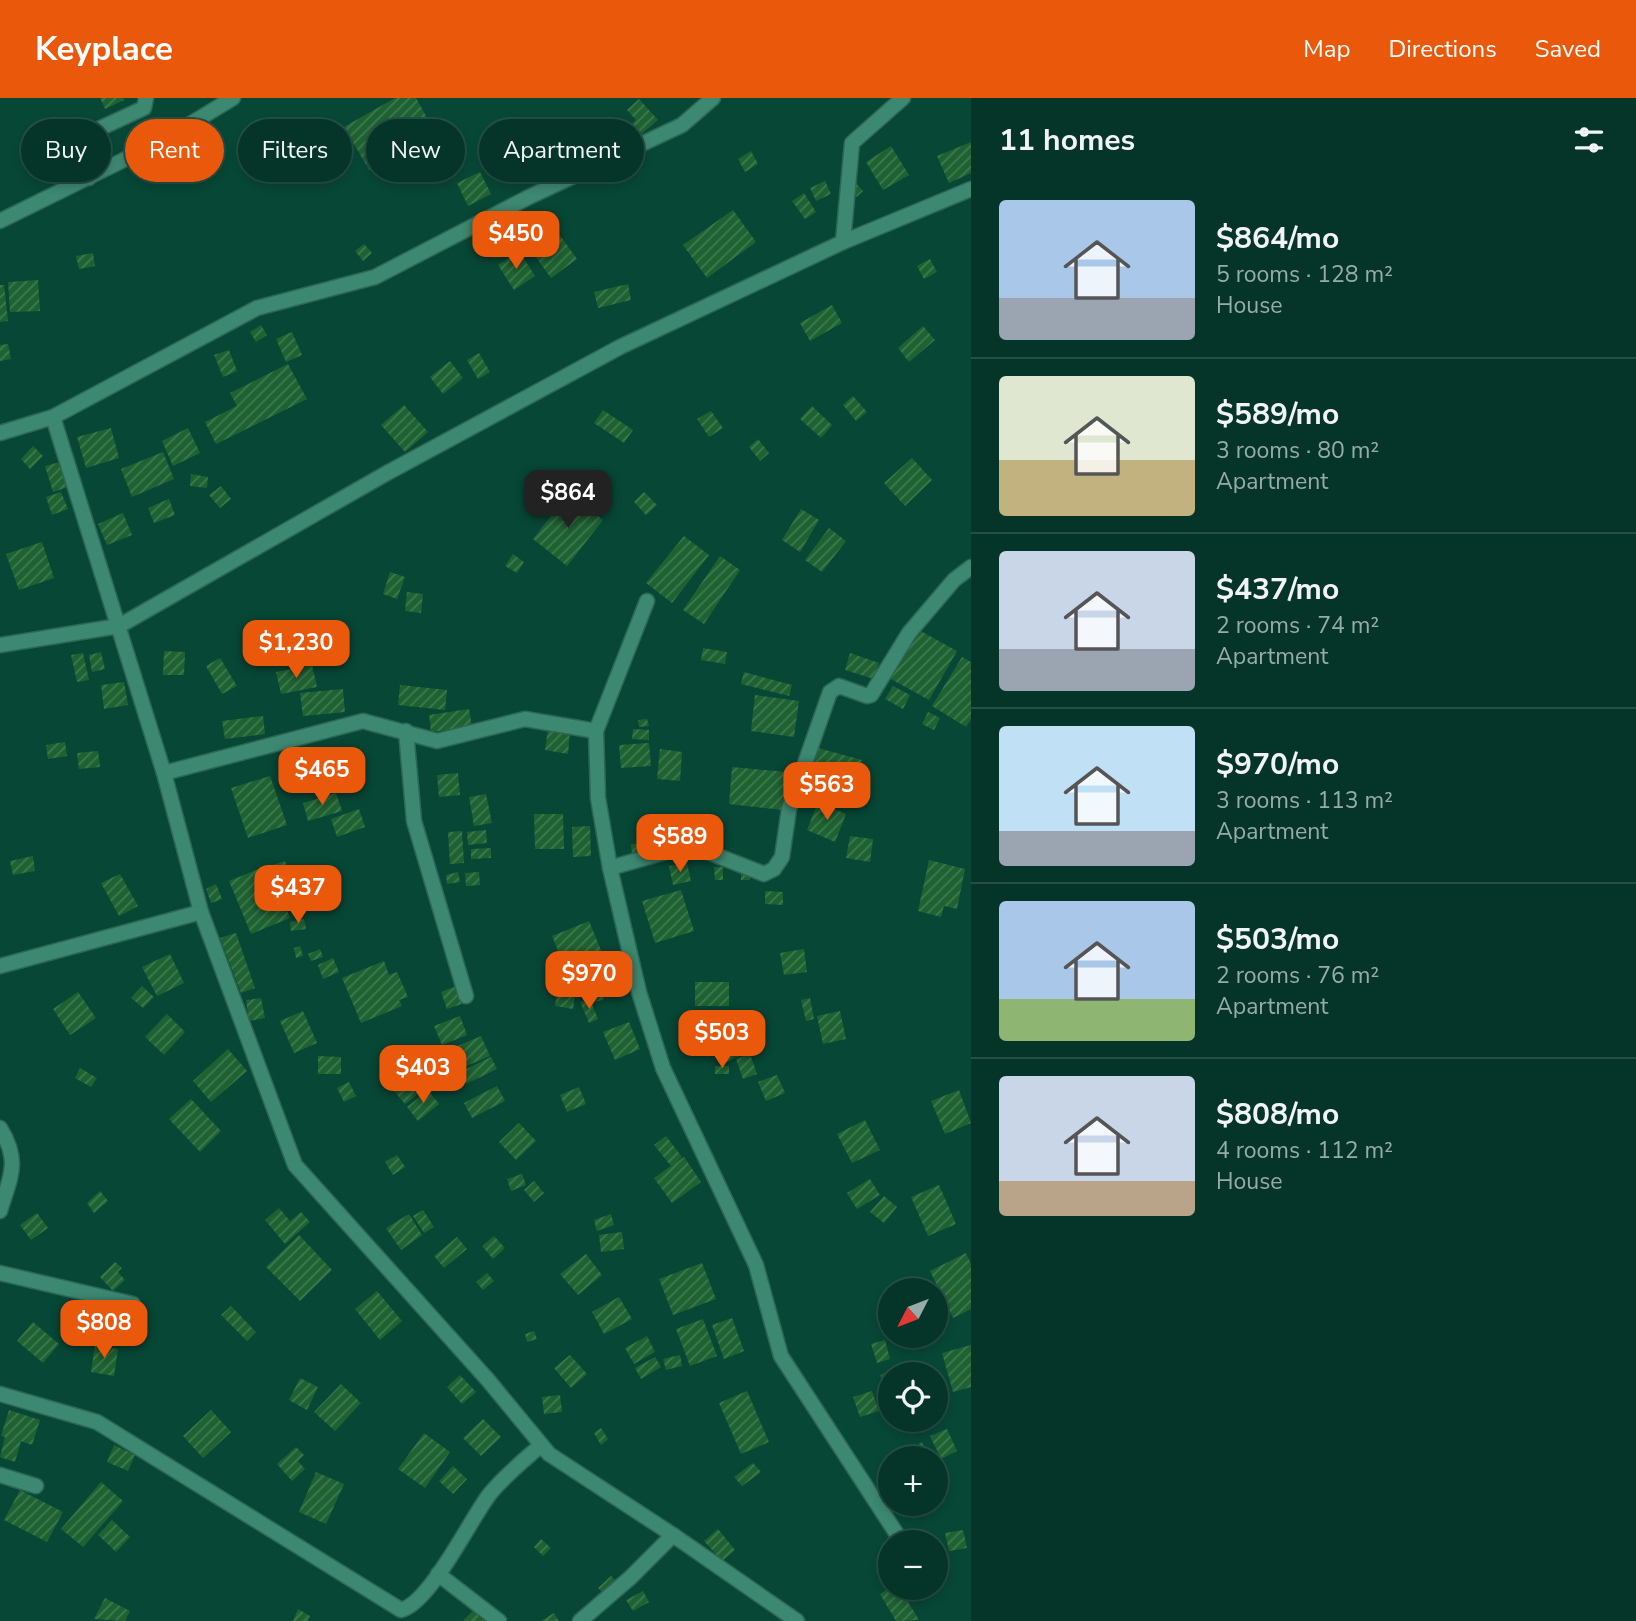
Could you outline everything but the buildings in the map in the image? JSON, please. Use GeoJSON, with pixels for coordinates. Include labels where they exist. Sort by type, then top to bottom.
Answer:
{"type":"FeatureCollection","features":[{"type":"Feature","properties":{"kind":"street"},"geometry":{"type":"LineString","coordinates":[[111,123],[144,108],[146,98]]}},
{"type":"Feature","properties":{"kind":"street"},"geometry":{"type":"LineString","coordinates":[[111,166],[164,140],[233,98]]}},
{"type":"Feature","properties":{"kind":"street"},"geometry":{"type":"LineString","coordinates":[[0,433],[53,417],[257,308],[375,277],[529,197],[682,125],[713,98]]}},
{"type":"Feature","properties":{"kind":"street"},"geometry":{"type":"LineString","coordinates":[[843,242],[852,143],[903,98]]}},
{"type":"Feature","properties":{"kind":"street"},"geometry":{"type":"LineString","coordinates":[[0,221],[79,182]]}},
{"type":"Feature","properties":{"kind":"street"},"geometry":{"type":"LineString","coordinates":[[0,645],[120,626],[387,473],[620,347],[843,242],[971,189]]}},
{"type":"Feature","properties":{"kind":"street"},"geometry":{"type":"LineString","coordinates":[[53,417],[164,772],[201,912],[295,1164],[488,1380],[540,1446],[797,1621]]}},
{"type":"Feature","properties":{"kind":"street"},"geometry":{"type":"LineString","coordinates":[[610,868],[690,845],[764,874],[774,869],[782,858],[789,809],[830,692],[839,686],[871,695],[909,633],[954,580],[971,567]]}},
{"type":"Feature","properties":{"kind":"street"},"geometry":{"type":"LineString","coordinates":[[647,601],[596,731],[598,798],[610,868],[639,992],[663,1068],[756,1265],[781,1356],[894,1530]]}},
{"type":"Feature","properties":{"kind":"street"},"geometry":{"type":"LineString","coordinates":[[164,772],[363,721],[437,741],[525,719],[596,731]]}},
{"type":"Feature","properties":{"kind":"street"},"geometry":{"type":"LineString","coordinates":[[406,731],[414,821],[466,996]]}},
{"type":"Feature","properties":{"kind":"street"},"geometry":{"type":"LineString","coordinates":[[0,966],[201,912]]}},
{"type":"Feature","properties":{"kind":"street"},"geometry":{"type":"LineString","coordinates":[[0,1128],[8,1140],[13,1172],[0,1211]]}},
{"type":"Feature","properties":{"kind":"street"},"geometry":{"type":"LineString","coordinates":[[0,1273],[133,1304]]}},
{"type":"Feature","properties":{"kind":"street"},"geometry":{"type":"LineString","coordinates":[[0,1394],[97,1422],[393,1607],[408,1608],[438,1574],[492,1492],[540,1446]]}},
{"type":"Feature","properties":{"kind":"street"},"geometry":{"type":"LineString","coordinates":[[0,1475],[36,1486]]}},
{"type":"Feature","properties":{"kind":"street"},"geometry":{"type":"LineString","coordinates":[[580,1621],[630,1578],[673,1535]]}},
{"type":"Feature","properties":{"kind":"street"},"geometry":{"type":"LineString","coordinates":[[438,1574],[499,1621]]}}]}
